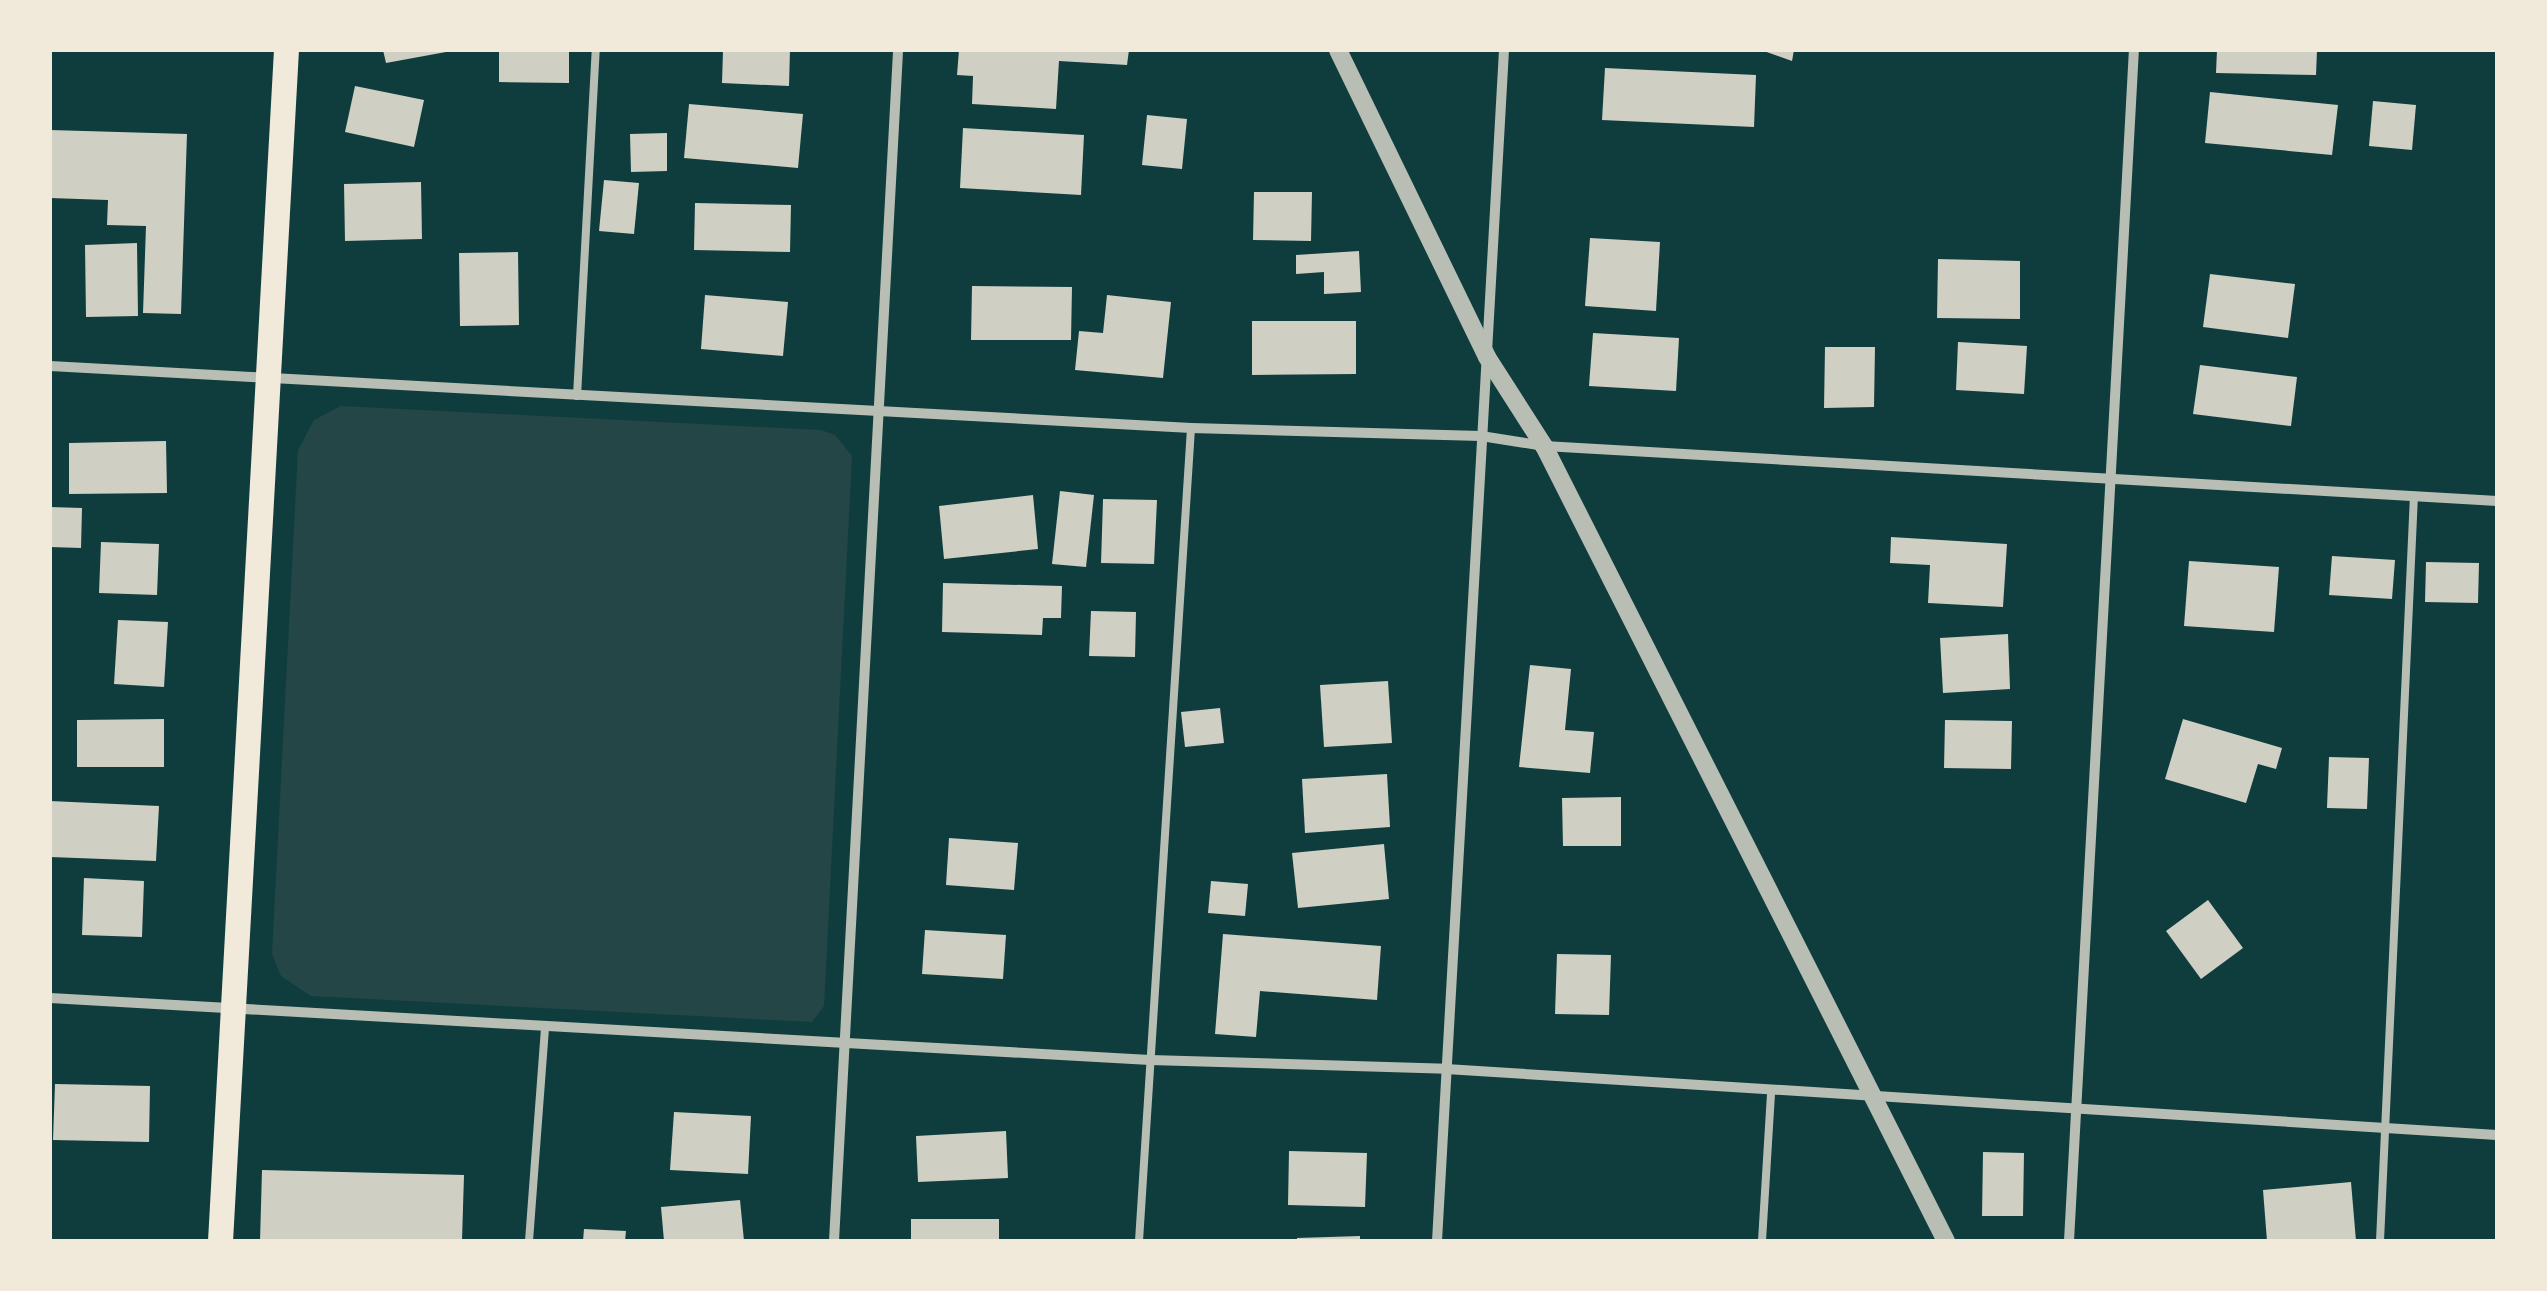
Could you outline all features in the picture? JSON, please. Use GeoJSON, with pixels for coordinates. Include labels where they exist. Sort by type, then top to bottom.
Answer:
{"type":"FeatureCollection","features":[{"type":"Feature","properties":{"kind":"main road"},"geometry":{"type":"LineString","coordinates":[[220,1241],[286,50]]}},
{"type":"Feature","properties":{"kind":"street"},"geometry":{"type":"LineString","coordinates":[[834,1241],[898,50]]}},
{"type":"Feature","properties":{"kind":"street"},"geometry":{"type":"LineString","coordinates":[[1338,50],[1487,357],[1544,446],[1946,1241]]}},
{"type":"Feature","properties":{"kind":"street"},"geometry":{"type":"LineString","coordinates":[[1436,1241],[1504,50]]}},
{"type":"Feature","properties":{"kind":"street"},"geometry":{"type":"LineString","coordinates":[[2069,1241],[2134,50]]}},
{"type":"Feature","properties":{"kind":"street"},"geometry":{"type":"LineString","coordinates":[[50,366],[1191,428],[1481,436],[1544,446],[2497,501]]}},
{"type":"Feature","properties":{"kind":"street"},"geometry":{"type":"LineString","coordinates":[[50,998],[1150,1060],[1446,1069],[2497,1135]]}},
{"type":"Feature","properties":{"kind":"lane"},"geometry":{"type":"LineString","coordinates":[[577,396],[596,50]]}},
{"type":"Feature","properties":{"kind":"lane"},"geometry":{"type":"LineString","coordinates":[[1139,1241],[1191,428]]}},
{"type":"Feature","properties":{"kind":"lane"},"geometry":{"type":"LineString","coordinates":[[2380,1241],[2414,496]]}},
{"type":"Feature","properties":{"kind":"lane"},"geometry":{"type":"LineString","coordinates":[[529,1241],[544,1026]]}},
{"type":"Feature","properties":{"kind":"lane"},"geometry":{"type":"LineString","coordinates":[[1762,1241],[1771,1092]]}},
{"type":"Feature","properties":{"kind":"shaded area"},"geometry":{"type":"Polygon","coordinates":[[[341,406],[821,430],[835,435],[852,456],[824,1006],[812,1022],[311,996],[281,976],[272,954],[298,450],[314,420],[341,406]]]}},
{"type":"Feature","properties":{"kind":"building"},"geometry":{"type":"Polygon","coordinates":[[[383,50],[446,50],[446,52],[386,63],[383,50]]]}},
{"type":"Feature","properties":{"kind":"building"},"geometry":{"type":"Polygon","coordinates":[[[499,50],[569,50],[569,83],[499,82],[499,50]]]}},
{"type":"Feature","properties":{"kind":"building"},"geometry":{"type":"Polygon","coordinates":[[[723,50],[790,50],[789,86],[722,83],[723,50]]]}},
{"type":"Feature","properties":{"kind":"building"},"geometry":{"type":"Polygon","coordinates":[[[959,50],[1129,50],[1127,65],[1059,61],[1056,109],[972,104],[973,76],[957,75],[959,50]]]}},
{"type":"Feature","properties":{"kind":"building"},"geometry":{"type":"Polygon","coordinates":[[[1761,50],[1794,50],[1792,61],[1761,50]]]}},
{"type":"Feature","properties":{"kind":"building"},"geometry":{"type":"Polygon","coordinates":[[[2217,50],[2317,50],[2316,75],[2216,73],[2217,50]]]}},
{"type":"Feature","properties":{"kind":"building"},"geometry":{"type":"Polygon","coordinates":[[[1605,68],[1756,75],[1754,127],[1602,120],[1605,68]]]}},
{"type":"Feature","properties":{"kind":"building"},"geometry":{"type":"Polygon","coordinates":[[[355,86],[424,100],[414,147],[345,132],[355,86]]]}},
{"type":"Feature","properties":{"kind":"building"},"geometry":{"type":"Polygon","coordinates":[[[2210,92],[2338,105],[2332,155],[2205,143],[2210,92]]]}},
{"type":"Feature","properties":{"kind":"building"},"geometry":{"type":"Polygon","coordinates":[[[2373,101],[2416,105],[2412,150],[2369,146],[2373,101]]]}},
{"type":"Feature","properties":{"kind":"building"},"geometry":{"type":"Polygon","coordinates":[[[689,104],[803,114],[798,168],[684,158],[689,104]]]}},
{"type":"Feature","properties":{"kind":"building"},"geometry":{"type":"Polygon","coordinates":[[[1147,115],[1187,119],[1182,169],[1142,165],[1147,115]]]}},
{"type":"Feature","properties":{"kind":"building"},"geometry":{"type":"Polygon","coordinates":[[[963,128],[1084,135],[1081,195],[960,188],[963,128]]]}},
{"type":"Feature","properties":{"kind":"building"},"geometry":{"type":"Polygon","coordinates":[[[50,130],[187,134],[181,314],[143,313],[146,226],[107,225],[108,200],[50,198],[50,130]]]}},
{"type":"Feature","properties":{"kind":"building"},"geometry":{"type":"Polygon","coordinates":[[[667,133],[667,171],[631,172],[630,134],[667,133]]]}},
{"type":"Feature","properties":{"kind":"building"},"geometry":{"type":"Polygon","coordinates":[[[604,180],[639,183],[634,234],[599,231],[604,180]]]}},
{"type":"Feature","properties":{"kind":"building"},"geometry":{"type":"Polygon","coordinates":[[[421,182],[422,239],[345,241],[344,184],[421,182]]]}},
{"type":"Feature","properties":{"kind":"building"},"geometry":{"type":"Polygon","coordinates":[[[1254,192],[1312,192],[1311,241],[1253,240],[1254,192]]]}},
{"type":"Feature","properties":{"kind":"building"},"geometry":{"type":"Polygon","coordinates":[[[695,203],[791,205],[790,252],[694,250],[695,203]]]}},
{"type":"Feature","properties":{"kind":"building"},"geometry":{"type":"Polygon","coordinates":[[[1590,238],[1660,242],[1656,311],[1585,306],[1590,238]]]}},
{"type":"Feature","properties":{"kind":"building"},"geometry":{"type":"Polygon","coordinates":[[[137,243],[138,316],[86,317],[85,245],[137,243]]]}},
{"type":"Feature","properties":{"kind":"building"},"geometry":{"type":"Polygon","coordinates":[[[1359,251],[1361,292],[1324,294],[1324,272],[1296,274],[1296,255],[1359,251]]]}},
{"type":"Feature","properties":{"kind":"building"},"geometry":{"type":"Polygon","coordinates":[[[518,252],[519,325],[460,326],[459,253],[518,252]]]}},
{"type":"Feature","properties":{"kind":"building"},"geometry":{"type":"Polygon","coordinates":[[[1938,259],[2020,261],[2020,319],[1937,318],[1938,259]]]}},
{"type":"Feature","properties":{"kind":"building"},"geometry":{"type":"Polygon","coordinates":[[[2210,274],[2295,284],[2288,338],[2203,327],[2210,274]]]}},
{"type":"Feature","properties":{"kind":"building"},"geometry":{"type":"Polygon","coordinates":[[[972,286],[1072,287],[1071,340],[971,340],[972,286]]]}},
{"type":"Feature","properties":{"kind":"building"},"geometry":{"type":"Polygon","coordinates":[[[705,295],[788,302],[783,356],[701,349],[705,295]]]}},
{"type":"Feature","properties":{"kind":"building"},"geometry":{"type":"Polygon","coordinates":[[[1107,295],[1171,302],[1163,378],[1075,370],[1079,331],[1103,333],[1107,295]]]}},
{"type":"Feature","properties":{"kind":"building"},"geometry":{"type":"Polygon","coordinates":[[[1252,321],[1356,321],[1356,374],[1252,375],[1252,321]]]}},
{"type":"Feature","properties":{"kind":"building"},"geometry":{"type":"Polygon","coordinates":[[[1593,333],[1679,338],[1676,391],[1589,386],[1593,333]]]}},
{"type":"Feature","properties":{"kind":"building"},"geometry":{"type":"Polygon","coordinates":[[[1958,342],[2027,346],[2024,394],[1956,390],[1958,342]]]}},
{"type":"Feature","properties":{"kind":"building"},"geometry":{"type":"Polygon","coordinates":[[[1825,347],[1875,347],[1874,407],[1824,408],[1825,347]]]}},
{"type":"Feature","properties":{"kind":"building"},"geometry":{"type":"Polygon","coordinates":[[[2200,365],[2297,377],[2291,426],[2193,414],[2200,365]]]}},
{"type":"Feature","properties":{"kind":"building"},"geometry":{"type":"Polygon","coordinates":[[[166,441],[167,493],[69,494],[69,443],[166,441]]]}},
{"type":"Feature","properties":{"kind":"building"},"geometry":{"type":"Polygon","coordinates":[[[1060,491],[1094,495],[1086,567],[1052,564],[1060,491]]]}},
{"type":"Feature","properties":{"kind":"building"},"geometry":{"type":"Polygon","coordinates":[[[1033,495],[1038,549],[944,559],[939,506],[1033,495]]]}},
{"type":"Feature","properties":{"kind":"building"},"geometry":{"type":"Polygon","coordinates":[[[1103,499],[1157,500],[1154,564],[1101,563],[1103,499]]]}},
{"type":"Feature","properties":{"kind":"building"},"geometry":{"type":"Polygon","coordinates":[[[50,507],[82,508],[81,548],[50,547],[50,507]]]}},
{"type":"Feature","properties":{"kind":"building"},"geometry":{"type":"Polygon","coordinates":[[[1891,537],[2007,544],[2003,607],[1928,603],[1930,565],[1890,563],[1891,537]]]}},
{"type":"Feature","properties":{"kind":"building"},"geometry":{"type":"Polygon","coordinates":[[[101,542],[159,544],[157,595],[99,593],[101,542]]]}},
{"type":"Feature","properties":{"kind":"building"},"geometry":{"type":"Polygon","coordinates":[[[2332,556],[2395,560],[2392,599],[2329,595],[2332,556]]]}},
{"type":"Feature","properties":{"kind":"building"},"geometry":{"type":"Polygon","coordinates":[[[2189,561],[2279,567],[2274,632],[2184,626],[2189,561]]]}},
{"type":"Feature","properties":{"kind":"building"},"geometry":{"type":"Polygon","coordinates":[[[2426,562],[2479,563],[2478,603],[2425,602],[2426,562]]]}},
{"type":"Feature","properties":{"kind":"building"},"geometry":{"type":"Polygon","coordinates":[[[943,583],[1062,586],[1061,618],[1043,618],[1042,635],[942,632],[943,583]]]}},
{"type":"Feature","properties":{"kind":"building"},"geometry":{"type":"Polygon","coordinates":[[[1091,611],[1136,612],[1135,657],[1089,656],[1091,611]]]}},
{"type":"Feature","properties":{"kind":"building"},"geometry":{"type":"Polygon","coordinates":[[[118,620],[168,622],[164,687],[114,684],[118,620]]]}},
{"type":"Feature","properties":{"kind":"building"},"geometry":{"type":"Polygon","coordinates":[[[2008,634],[2010,689],[1943,693],[1940,638],[2008,634]]]}},
{"type":"Feature","properties":{"kind":"building"},"geometry":{"type":"Polygon","coordinates":[[[1530,665],[1571,669],[1565,730],[1594,732],[1590,773],[1519,767],[1530,665]]]}},
{"type":"Feature","properties":{"kind":"building"},"geometry":{"type":"Polygon","coordinates":[[[1388,681],[1392,743],[1324,747],[1320,685],[1388,681]]]}},
{"type":"Feature","properties":{"kind":"building"},"geometry":{"type":"Polygon","coordinates":[[[1220,708],[1224,743],[1185,747],[1181,712],[1220,708]]]}},
{"type":"Feature","properties":{"kind":"building"},"geometry":{"type":"Polygon","coordinates":[[[164,719],[164,767],[77,767],[77,720],[164,719]]]}},
{"type":"Feature","properties":{"kind":"building"},"geometry":{"type":"Polygon","coordinates":[[[2183,719],[2282,748],[2276,769],[2258,764],[2246,803],[2165,779],[2183,719]]]}},
{"type":"Feature","properties":{"kind":"building"},"geometry":{"type":"Polygon","coordinates":[[[1945,720],[2012,721],[2011,769],[1944,768],[1945,720]]]}},
{"type":"Feature","properties":{"kind":"building"},"geometry":{"type":"Polygon","coordinates":[[[2329,757],[2369,758],[2367,809],[2327,808],[2329,757]]]}},
{"type":"Feature","properties":{"kind":"building"},"geometry":{"type":"Polygon","coordinates":[[[1387,774],[1390,827],[1305,833],[1302,779],[1387,774]]]}},
{"type":"Feature","properties":{"kind":"building"},"geometry":{"type":"Polygon","coordinates":[[[1621,797],[1621,846],[1563,846],[1562,798],[1621,797]]]}},
{"type":"Feature","properties":{"kind":"building"},"geometry":{"type":"Polygon","coordinates":[[[50,801],[159,806],[156,861],[50,857],[50,801]]]}},
{"type":"Feature","properties":{"kind":"building"},"geometry":{"type":"Polygon","coordinates":[[[949,838],[1018,843],[1014,890],[946,885],[949,838]]]}},
{"type":"Feature","properties":{"kind":"building"},"geometry":{"type":"Polygon","coordinates":[[[1384,844],[1389,899],[1298,908],[1292,853],[1384,844]]]}},
{"type":"Feature","properties":{"kind":"building"},"geometry":{"type":"Polygon","coordinates":[[[84,878],[144,881],[142,937],[82,935],[84,878]]]}},
{"type":"Feature","properties":{"kind":"building"},"geometry":{"type":"Polygon","coordinates":[[[1211,881],[1248,884],[1245,916],[1208,913],[1211,881]]]}},
{"type":"Feature","properties":{"kind":"building"},"geometry":{"type":"Polygon","coordinates":[[[2208,900],[2243,948],[2201,979],[2166,931],[2208,900]]]}},
{"type":"Feature","properties":{"kind":"building"},"geometry":{"type":"Polygon","coordinates":[[[925,930],[1006,935],[1003,979],[922,974],[925,930]]]}},
{"type":"Feature","properties":{"kind":"building"},"geometry":{"type":"Polygon","coordinates":[[[1223,934],[1381,946],[1377,1000],[1260,991],[1256,1037],[1215,1034],[1223,934]]]}},
{"type":"Feature","properties":{"kind":"building"},"geometry":{"type":"Polygon","coordinates":[[[1557,954],[1611,955],[1609,1015],[1555,1014],[1557,954]]]}},
{"type":"Feature","properties":{"kind":"building"},"geometry":{"type":"Polygon","coordinates":[[[55,1084],[150,1086],[149,1142],[53,1140],[55,1084]]]}},
{"type":"Feature","properties":{"kind":"building"},"geometry":{"type":"Polygon","coordinates":[[[674,1112],[751,1116],[748,1174],[670,1170],[674,1112]]]}},
{"type":"Feature","properties":{"kind":"building"},"geometry":{"type":"Polygon","coordinates":[[[1006,1131],[1008,1178],[918,1182],[916,1136],[1006,1131]]]}},
{"type":"Feature","properties":{"kind":"building"},"geometry":{"type":"Polygon","coordinates":[[[1289,1151],[1367,1153],[1365,1207],[1288,1205],[1289,1151]]]}},
{"type":"Feature","properties":{"kind":"building"},"geometry":{"type":"Polygon","coordinates":[[[1983,1152],[2024,1153],[2023,1216],[1982,1216],[1983,1152]]]}},
{"type":"Feature","properties":{"kind":"building"},"geometry":{"type":"Polygon","coordinates":[[[262,1170],[464,1175],[462,1241],[260,1241],[262,1170]]]}},
{"type":"Feature","properties":{"kind":"building"},"geometry":{"type":"Polygon","coordinates":[[[2351,1182],[2356,1241],[2267,1241],[2263,1190],[2351,1182]]]}},
{"type":"Feature","properties":{"kind":"building"},"geometry":{"type":"Polygon","coordinates":[[[740,1200],[744,1241],[664,1241],[661,1207],[740,1200]]]}},
{"type":"Feature","properties":{"kind":"building"},"geometry":{"type":"Polygon","coordinates":[[[911,1219],[999,1219],[999,1241],[911,1241],[911,1219]]]}},
{"type":"Feature","properties":{"kind":"building"},"geometry":{"type":"Polygon","coordinates":[[[584,1229],[626,1231],[625,1241],[583,1241],[584,1229]]]}},
{"type":"Feature","properties":{"kind":"building"},"geometry":{"type":"Polygon","coordinates":[[[1360,1236],[1360,1241],[1297,1241],[1297,1238],[1360,1236]]]}}]}
